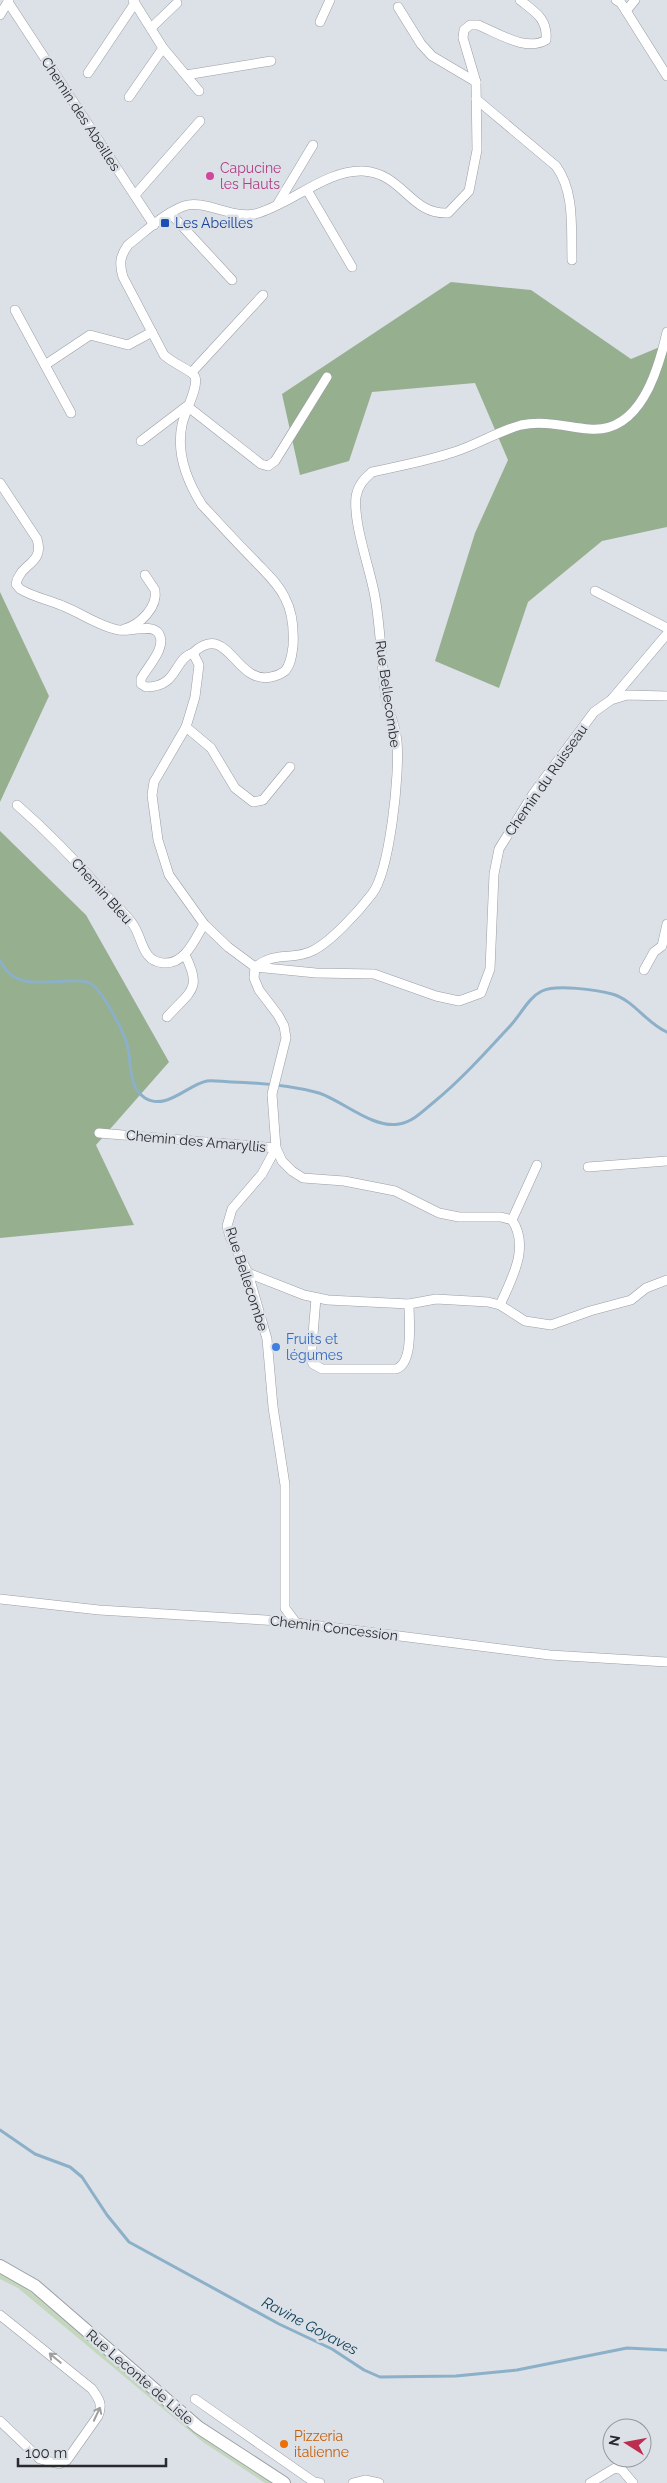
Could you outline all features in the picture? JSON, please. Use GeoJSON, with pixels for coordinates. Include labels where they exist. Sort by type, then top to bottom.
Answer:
{"type":"FeatureCollection","features":[{"type":"Feature","properties":{"kind":"main road","name":"Rue Leconte de Lisle"},"geometry":{"type":"LineString","coordinates":[[0,2266],[36,2286],[198,2426],[284,2483]]}},
{"type":"Feature","properties":{"kind":"street"},"geometry":{"type":"LineString","coordinates":[[320,22],[330,0]]}},
{"type":"Feature","properties":{"kind":"street"},"geometry":{"type":"LineString","coordinates":[[0,484],[37,539],[39,547],[36,558],[17,578],[16,584],[20,589],[119,630],[145,628],[156,631],[160,635],[161,643],[158,652],[141,679],[141,684],[146,687],[162,684],[172,678],[183,659],[201,645],[212,643],[222,646],[249,674],[266,678],[284,671],[292,654],[294,633],[291,612],[278,586],[202,505],[193,490],[181,458],[180,443],[182,424],[196,381],[192,372],[171,363],[164,355],[123,277],[120,260],[128,245],[170,213],[185,206],[193,205],[242,215],[254,214],[277,206],[337,175],[363,171],[393,180],[420,206],[429,211],[448,213],[469,192],[475,171],[477,150],[476,82],[463,38],[464,30],[470,25],[478,25],[526,44],[537,46],[546,40],[547,29],[542,17],[520,0]]}},
{"type":"Feature","properties":{"kind":"street"},"geometry":{"type":"LineString","coordinates":[[616,0],[626,11],[667,76]]}},
{"type":"Feature","properties":{"kind":"street"},"geometry":{"type":"LineString","coordinates":[[626,11],[635,0]]}},
{"type":"Feature","properties":{"kind":"street"},"geometry":{"type":"LineString","coordinates":[[0,15],[9,1]]}},
{"type":"Feature","properties":{"kind":"street","name":"Chemin des Abeilles"},"geometry":{"type":"LineString","coordinates":[[9,1],[154,225]]}},
{"type":"Feature","properties":{"kind":"street"},"geometry":{"type":"LineString","coordinates":[[88,73],[134,2],[164,48],[199,91]]}},
{"type":"Feature","properties":{"kind":"street"},"geometry":{"type":"LineString","coordinates":[[151,28],[176,3]]}},
{"type":"Feature","properties":{"kind":"street"},"geometry":{"type":"LineString","coordinates":[[398,7],[421,44],[432,56],[476,82]]}},
{"type":"Feature","properties":{"kind":"street"},"geometry":{"type":"LineString","coordinates":[[129,97],[164,48]]}},
{"type":"Feature","properties":{"kind":"street"},"geometry":{"type":"LineString","coordinates":[[186,75],[271,61]]}},
{"type":"Feature","properties":{"kind":"street"},"geometry":{"type":"LineString","coordinates":[[476,99],[556,166],[565,178],[569,192],[572,260]]}},
{"type":"Feature","properties":{"kind":"street"},"geometry":{"type":"LineString","coordinates":[[135,196],[200,120]]}},
{"type":"Feature","properties":{"kind":"street"},"geometry":{"type":"LineString","coordinates":[[277,206],[313,145]]}},
{"type":"Feature","properties":{"kind":"street"},"geometry":{"type":"LineString","coordinates":[[307,190],[352,267]]}},
{"type":"Feature","properties":{"kind":"street"},"geometry":{"type":"LineString","coordinates":[[170,213],[232,280]]}},
{"type":"Feature","properties":{"kind":"street"},"geometry":{"type":"LineString","coordinates":[[192,372],[263,295]]}},
{"type":"Feature","properties":{"kind":"street"},"geometry":{"type":"LineString","coordinates":[[15,310],[71,413]]}},
{"type":"Feature","properties":{"kind":"street"},"geometry":{"type":"LineString","coordinates":[[45,365],[90,335],[128,345],[152,332]]}},
{"type":"Feature","properties":{"kind":"street","name":"Rue Bellecombe"},"geometry":{"type":"LineString","coordinates":[[255,967],[266,959],[301,954],[321,945],[373,893],[382,872],[393,823],[397,742],[386,699],[375,598],[356,511],[356,497],[362,481],[372,472],[455,452],[521,425],[545,423],[604,429],[619,423],[639,406],[651,384],[667,332]]}},
{"type":"Feature","properties":{"kind":"street"},"geometry":{"type":"LineString","coordinates":[[187,406],[261,464],[268,466],[275,461],[327,377]]}},
{"type":"Feature","properties":{"kind":"street"},"geometry":{"type":"LineString","coordinates":[[141,441],[187,406]]}},
{"type":"Feature","properties":{"kind":"street"},"geometry":{"type":"LineString","coordinates":[[119,630],[135,624],[149,611],[154,602],[155,590],[145,575]]}},
{"type":"Feature","properties":{"kind":"street"},"geometry":{"type":"LineString","coordinates":[[594,591],[667,628]]}},
{"type":"Feature","properties":{"kind":"street"},"geometry":{"type":"LineString","coordinates":[[611,700],[665,638]]}},
{"type":"Feature","properties":{"kind":"street"},"geometry":{"type":"LineString","coordinates":[[192,652],[199,665],[195,697],[186,728],[154,782],[152,795],[158,840],[169,875],[204,924],[228,947],[255,967],[254,978],[259,990],[284,1026],[286,1038],[272,1094],[276,1148]]}},
{"type":"Feature","properties":{"kind":"street","name":"Chemin du Ruisseau"},"geometry":{"type":"LineString","coordinates":[[255,967],[316,973],[374,974],[436,996],[459,1001],[481,993],[490,969],[494,874],[499,849],[533,794],[594,712],[611,700],[627,695],[667,696]]}},
{"type":"Feature","properties":{"kind":"street"},"geometry":{"type":"LineString","coordinates":[[186,728],[211,748],[235,788],[253,802],[263,800],[290,768]]}},
{"type":"Feature","properties":{"kind":"street","name":"Chemin Bleu"},"geometry":{"type":"LineString","coordinates":[[17,805],[54,837],[131,922],[145,952],[150,958],[164,963],[178,960],[185,955]]}},
{"type":"Feature","properties":{"kind":"street"},"geometry":{"type":"LineString","coordinates":[[167,1017],[191,991],[194,983],[194,973],[185,955],[204,924]]}},
{"type":"Feature","properties":{"kind":"street"},"geometry":{"type":"LineString","coordinates":[[644,970],[654,952],[662,946],[667,924]]}},
{"type":"Feature","properties":{"kind":"street","name":"Chemin des Amaryllis"},"geometry":{"type":"LineString","coordinates":[[99,1133],[276,1148],[287,1166],[304,1178],[344,1181],[395,1191],[439,1213],[459,1217],[501,1217],[512,1220]]}},
{"type":"Feature","properties":{"kind":"street","name":"Rue Bellecombe"},"geometry":{"type":"LineString","coordinates":[[276,1148],[262,1174],[229,1216],[227,1226],[230,1237],[248,1273],[267,1339],[272,1407],[285,1484],[285,1608],[296,1623]]}},
{"type":"Feature","properties":{"kind":"street"},"geometry":{"type":"LineString","coordinates":[[588,1167],[667,1161]]}},
{"type":"Feature","properties":{"kind":"street"},"geometry":{"type":"LineString","coordinates":[[500,1305],[517,1265],[520,1247],[519,1230],[512,1220],[537,1165]]}},
{"type":"Feature","properties":{"kind":"street"},"geometry":{"type":"LineString","coordinates":[[248,1273],[316,1298],[409,1304],[436,1299],[488,1302],[500,1305],[525,1321],[557,1324],[590,1311],[631,1300],[646,1288],[667,1280]]}},
{"type":"Feature","properties":{"kind":"street"},"geometry":{"type":"LineString","coordinates":[[316,1298],[311,1359],[313,1364],[322,1368],[396,1369],[402,1367],[405,1363],[408,1349],[409,1304]]}},
{"type":"Feature","properties":{"kind":"street","name":"Chemin Concession"},"geometry":{"type":"LineString","coordinates":[[0,1599],[99,1610],[296,1623],[550,1655],[667,1662]]}},
{"type":"Feature","properties":{"kind":"street"},"geometry":{"type":"LineString","coordinates":[[0,2314],[92,2389],[100,2400],[101,2408],[98,2416],[67,2460],[59,2464],[40,2459],[0,2421]]}},
{"type":"Feature","properties":{"kind":"street"},"geometry":{"type":"LineString","coordinates":[[195,2400],[314,2482],[320,2483]]}},
{"type":"Feature","properties":{"kind":"street"},"geometry":{"type":"LineString","coordinates":[[590,2483],[615,2468],[622,2470],[633,2483]]}},
{"type":"Feature","properties":{"kind":"street"},"geometry":{"type":"LineString","coordinates":[[352,2483],[365,2480],[379,2483]]}},
{"type":"Feature","properties":{"kind":"green space"},"geometry":{"type":"Polygon","coordinates":[[[451,282],[531,290],[631,359],[667,344],[667,527],[602,541],[528,602],[499,688],[435,661],[475,533],[508,460],[475,383],[372,392],[349,461],[300,475],[282,394],[451,282]]]}},
{"type":"Feature","properties":{"kind":"green space"},"geometry":{"type":"Polygon","coordinates":[[[0,592],[49,696],[0,802],[0,592]]]}},
{"type":"Feature","properties":{"kind":"green space"},"geometry":{"type":"Polygon","coordinates":[[[0,831],[86,915],[169,1062],[96,1145],[134,1225],[0,1238],[0,831]]]}},
{"type":"Feature","properties":{"kind":"green space"},"geometry":{"type":"Polygon","coordinates":[[[0,2272],[46,2302],[274,2483],[265,2483],[203,2442],[18,2288],[0,2279],[0,2272]]]}},
{"type":"Feature","properties":{"kind":"waterway"},"geometry":{"type":"LineString","coordinates":[[0,960],[8,972],[20,979],[33,982],[85,982],[94,986],[108,1005],[125,1038],[135,1087],[145,1098],[153,1101],[169,1099],[199,1083],[207,1081],[265,1084],[319,1093],[379,1122],[389,1124],[404,1123],[418,1115],[454,1084],[511,1025],[533,997],[548,989],[577,988],[612,994],[627,1001],[653,1024],[667,1032]]}},
{"type":"Feature","properties":{"kind":"waterway","name":"Ravine Goyaves"},"geometry":{"type":"LineString","coordinates":[[0,2130],[35,2154],[70,2167],[82,2177],[107,2215],[129,2242],[279,2324],[332,2349],[364,2370],[380,2377],[456,2376],[517,2370],[627,2348],[667,2350]]}},
{"type":"Feature","properties":{"kind":"place","name":"Capucine les Hauts"},"geometry":{"type":"Point","coordinates":[210,176]}},
{"type":"Feature","properties":{"kind":"place","name":"Les Abeilles"},"geometry":{"type":"Point","coordinates":[165,223]}},
{"type":"Feature","properties":{"kind":"place","name":"Fruits et légumes"},"geometry":{"type":"Point","coordinates":[276,1347]}},
{"type":"Feature","properties":{"kind":"place","name":"Pizzeria italienne"},"geometry":{"type":"Point","coordinates":[284,2444]}}]}
